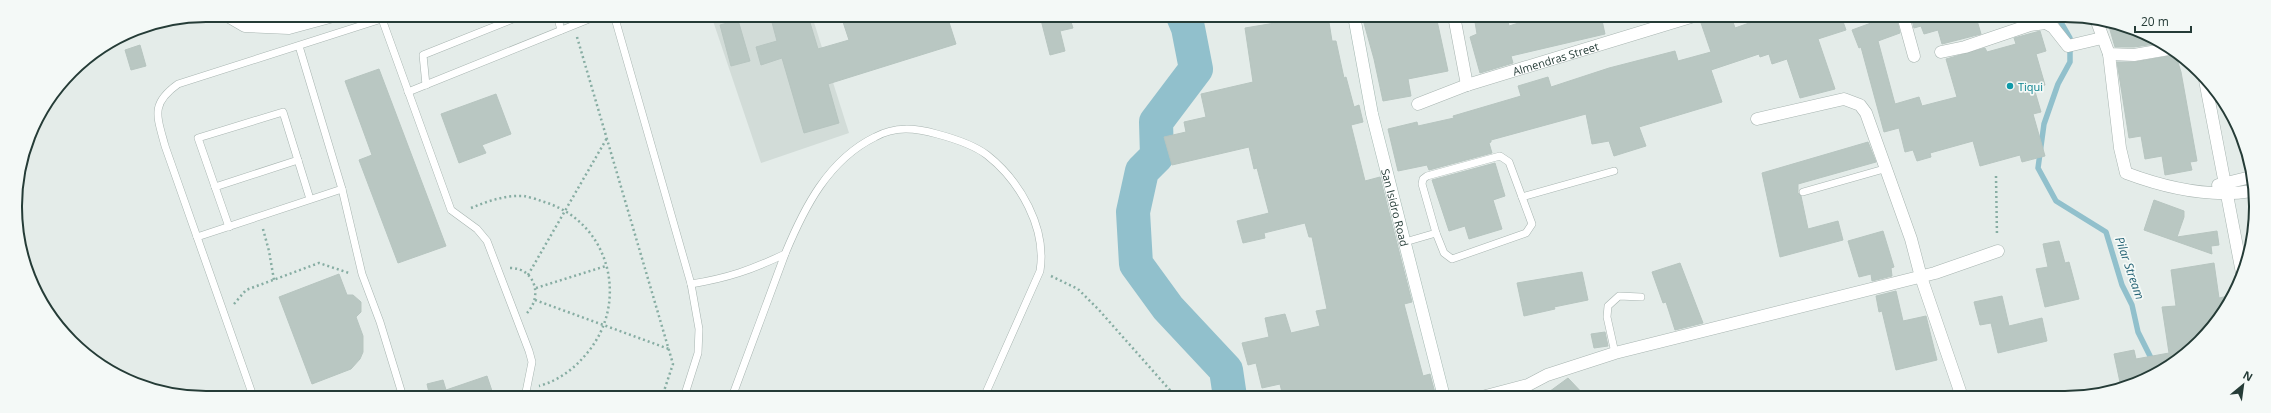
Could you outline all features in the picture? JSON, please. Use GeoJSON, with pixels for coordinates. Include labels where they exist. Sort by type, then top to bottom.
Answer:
{"type":"FeatureCollection","features":[{"type":"Feature","properties":{"kind":"street"},"geometry":{"type":"LineString","coordinates":[[238,22],[245,26],[289,28],[311,22]]}},
{"type":"Feature","properties":{"kind":"street","name":"San Isidro Road"},"geometry":{"type":"LineString","coordinates":[[1355,22],[1372,114],[1442,391]]}},
{"type":"Feature","properties":{"kind":"street"},"geometry":{"type":"LineString","coordinates":[[1455,22],[1467,85]]}},
{"type":"Feature","properties":{"kind":"street","name":"Almendras Street"},"geometry":{"type":"LineString","coordinates":[[1418,104],[1467,85],[1674,22]]}},
{"type":"Feature","properties":{"kind":"street"},"geometry":{"type":"LineString","coordinates":[[1905,22],[1914,56]]}},
{"type":"Feature","properties":{"kind":"street"},"geometry":{"type":"LineString","coordinates":[[1942,52],[1965,47],[2030,25],[2046,23],[2053,27],[2068,46],[2097,38]]}},
{"type":"Feature","properties":{"kind":"street"},"geometry":{"type":"LineString","coordinates":[[2096,25],[2097,38],[2109,54],[2120,148],[2126,173],[2157,184],[2228,195],[2249,192]]}},
{"type":"Feature","properties":{"kind":"street"},"geometry":{"type":"LineString","coordinates":[[2109,54],[2134,55],[2161,50]]}},
{"type":"Feature","properties":{"kind":"street"},"geometry":{"type":"LineString","coordinates":[[2207,89],[2226,182],[2240,262]]}},
{"type":"Feature","properties":{"kind":"street"},"geometry":{"type":"LineString","coordinates":[[1757,119],[1844,99],[1854,102],[1866,113],[1884,169],[1911,239],[1921,277],[1960,391]]}},
{"type":"Feature","properties":{"kind":"street"},"geometry":{"type":"LineString","coordinates":[[2204,191],[2226,182],[2246,178]]}},
{"type":"Feature","properties":{"kind":"street"},"geometry":{"type":"LineString","coordinates":[[1505,391],[1528,385],[1547,375],[1615,353],[1921,277],[1998,250]]}},
{"type":"Feature","properties":{"kind":"lane"},"geometry":{"type":"LineString","coordinates":[[251,391],[224,316],[160,126],[158,108],[164,94],[186,81],[370,22]]}},
{"type":"Feature","properties":{"kind":"lane"},"geometry":{"type":"LineString","coordinates":[[383,22],[443,193],[451,210],[477,230],[487,241],[532,362],[526,391]]}},
{"type":"Feature","properties":{"kind":"lane"},"geometry":{"type":"LineString","coordinates":[[426,85],[423,55],[505,22]]}},
{"type":"Feature","properties":{"kind":"lane"},"geometry":{"type":"LineString","coordinates":[[559,22],[561,30]]}},
{"type":"Feature","properties":{"kind":"lane"},"geometry":{"type":"LineString","coordinates":[[408,92],[581,22]]}},
{"type":"Feature","properties":{"kind":"lane"},"geometry":{"type":"LineString","coordinates":[[616,22],[691,284],[699,329],[698,353],[686,391]]}},
{"type":"Feature","properties":{"kind":"lane"},"geometry":{"type":"LineString","coordinates":[[299,46],[342,189],[362,271],[401,391]]}},
{"type":"Feature","properties":{"kind":"lane"},"geometry":{"type":"LineString","coordinates":[[229,227],[198,138],[282,112],[310,199]]}},
{"type":"Feature","properties":{"kind":"lane"},"geometry":{"type":"LineString","coordinates":[[734,391],[800,217],[817,189],[854,149],[882,134],[896,130],[917,129],[951,138],[986,154],[1015,182],[1040,236],[1042,256],[1040,270],[987,391]]}},
{"type":"Feature","properties":{"kind":"lane"},"geometry":{"type":"LineString","coordinates":[[1500,156],[1509,162],[1532,224],[1526,233],[1452,259],[1444,254],[1436,233],[1422,184],[1423,179],[1427,176],[1500,156]]}},
{"type":"Feature","properties":{"kind":"lane"},"geometry":{"type":"LineString","coordinates":[[215,187],[298,160]]}},
{"type":"Feature","properties":{"kind":"lane"},"geometry":{"type":"LineString","coordinates":[[1803,192],[1884,169]]}},
{"type":"Feature","properties":{"kind":"lane"},"geometry":{"type":"LineString","coordinates":[[1522,197],[1614,171]]}},
{"type":"Feature","properties":{"kind":"lane"},"geometry":{"type":"LineString","coordinates":[[197,237],[342,189]]}},
{"type":"Feature","properties":{"kind":"lane"},"geometry":{"type":"LineString","coordinates":[[1405,242],[1436,233]]}},
{"type":"Feature","properties":{"kind":"lane"},"geometry":{"type":"LineString","coordinates":[[691,284],[724,279],[748,272],[785,254]]}},
{"type":"Feature","properties":{"kind":"lane"},"geometry":{"type":"LineString","coordinates":[[1615,353],[1607,317],[1608,306],[1619,296],[1640,297]]}},
{"type":"Feature","properties":{"kind":"path"},"geometry":{"type":"LineString","coordinates":[[574,25],[673,364],[664,391]]}},
{"type":"Feature","properties":{"kind":"path"},"geometry":{"type":"LineString","coordinates":[[528,275],[607,137]]}},
{"type":"Feature","properties":{"kind":"path"},"geometry":{"type":"LineString","coordinates":[[1996,176],[1998,250]]}},
{"type":"Feature","properties":{"kind":"path"},"geometry":{"type":"LineString","coordinates":[[456,215],[492,199],[524,196],[556,205],[565,211],[582,223],[601,249],[610,287],[609,313],[596,342],[576,367],[549,383],[531,391]]}},
{"type":"Feature","properties":{"kind":"path"},"geometry":{"type":"LineString","coordinates":[[259,217],[269,251],[274,280]]}},
{"type":"Feature","properties":{"kind":"path"},"geometry":{"type":"LineString","coordinates":[[224,316],[246,290],[319,263],[348,273],[362,271]]}},
{"type":"Feature","properties":{"kind":"path"},"geometry":{"type":"LineString","coordinates":[[536,288],[606,266]]}},
{"type":"Feature","properties":{"kind":"path"},"geometry":{"type":"LineString","coordinates":[[498,270],[512,268],[521,270],[528,275],[536,288],[535,300],[525,315],[516,319]]}},
{"type":"Feature","properties":{"kind":"path"},"geometry":{"type":"LineString","coordinates":[[1040,270],[1078,289],[1099,310],[1171,391]]}},
{"type":"Feature","properties":{"kind":"path"},"geometry":{"type":"LineString","coordinates":[[535,300],[669,349]]}},
{"type":"Feature","properties":{"kind":"shaded area"},"geometry":{"type":"Polygon","coordinates":[[[713,22],[814,22],[849,133],[761,163],[713,22]]]}},
{"type":"Feature","properties":{"kind":"building"},"geometry":{"type":"Polygon","coordinates":[[[731,22],[739,22],[750,61],[731,66],[720,25],[731,22]]]}},
{"type":"Feature","properties":{"kind":"building"},"geometry":{"type":"Polygon","coordinates":[[[772,22],[810,22],[818,49],[849,40],[843,22],[949,22],[956,44],[828,84],[839,123],[804,133],[782,58],[761,65],[756,47],[777,41],[772,22]]]}},
{"type":"Feature","properties":{"kind":"building"},"geometry":{"type":"Polygon","coordinates":[[[1042,22],[1071,22],[1073,28],[1060,31],[1065,51],[1050,55],[1042,22]]]}},
{"type":"Feature","properties":{"kind":"building"},"geometry":{"type":"Polygon","coordinates":[[[1281,22],[1329,22],[1332,41],[1336,41],[1344,78],[1346,77],[1354,107],[1359,105],[1363,122],[1351,125],[1365,181],[1380,177],[1412,302],[1404,304],[1423,376],[1430,374],[1434,391],[1282,391],[1280,384],[1262,388],[1256,363],[1248,365],[1242,343],[1269,337],[1265,318],[1285,314],[1291,333],[1320,326],[1316,311],[1327,309],[1312,237],[1309,237],[1305,223],[1264,233],[1265,238],[1243,243],[1237,221],[1269,213],[1257,168],[1254,169],[1249,147],[1172,165],[1164,137],[1186,132],[1184,122],[1206,117],[1201,94],[1253,82],[1245,28],[1281,22]]]}},
{"type":"Feature","properties":{"kind":"building"},"geometry":{"type":"Polygon","coordinates":[[[1364,22],[1437,22],[1448,71],[1408,79],[1411,96],[1383,101],[1374,59],[1364,22]]]}},
{"type":"Feature","properties":{"kind":"building"},"geometry":{"type":"Polygon","coordinates":[[[1475,22],[1508,22],[1509,26],[1522,22],[1602,22],[1605,34],[1511,56],[1513,63],[1480,73],[1470,37],[1477,34],[1475,22]]]}},
{"type":"Feature","properties":{"kind":"building"},"geometry":{"type":"Polygon","coordinates":[[[1701,22],[1733,22],[1735,28],[1752,22],[1843,22],[1846,30],[1818,39],[1835,89],[1800,98],[1787,59],[1772,64],[1769,54],[1760,57],[1759,54],[1711,70],[1722,102],[1639,127],[1646,146],[1614,156],[1609,141],[1592,144],[1586,114],[1491,140],[1489,143],[1492,153],[1429,170],[1427,165],[1398,171],[1388,129],[1417,122],[1418,126],[1454,118],[1453,116],[1521,96],[1518,86],[1548,77],[1551,87],[1609,68],[1675,51],[1678,61],[1711,52],[1701,22]]]}},
{"type":"Feature","properties":{"kind":"building"},"geometry":{"type":"Polygon","coordinates":[[[1874,22],[1897,22],[1900,33],[1878,41],[1895,104],[1919,97],[1922,106],[1957,97],[1946,59],[1985,48],[1987,52],[2016,44],[2014,38],[2040,31],[2046,51],[2036,54],[2045,85],[2034,88],[2041,112],[2033,114],[2045,156],[2022,162],[2020,155],[1980,166],[1973,141],[1930,153],[1931,157],[1917,161],[1913,150],[1905,152],[1899,128],[1884,132],[1861,47],[1859,48],[1852,30],[1874,22]]]}},
{"type":"Feature","properties":{"kind":"building"},"geometry":{"type":"Polygon","coordinates":[[[1912,22],[1977,22],[1981,34],[1942,44],[1938,30],[1924,34],[1921,26],[1914,28],[1912,22]]]}},
{"type":"Feature","properties":{"kind":"building"},"geometry":{"type":"Polygon","coordinates":[[[2109,28],[2135,36],[2152,44],[2134,47],[2115,47],[2109,28]]]}},
{"type":"Feature","properties":{"kind":"building"},"geometry":{"type":"Polygon","coordinates":[[[140,45],[146,66],[131,70],[125,50],[140,45]]]}},
{"type":"Feature","properties":{"kind":"building"},"geometry":{"type":"Polygon","coordinates":[[[2170,56],[2177,60],[2181,72],[2197,161],[2190,162],[2192,170],[2165,175],[2162,156],[2145,159],[2141,136],[2129,138],[2117,62],[2135,62],[2170,56]]]}},
{"type":"Feature","properties":{"kind":"building"},"geometry":{"type":"Polygon","coordinates":[[[379,69],[446,246],[398,263],[359,160],[372,155],[345,81],[379,69]]]}},
{"type":"Feature","properties":{"kind":"building"},"geometry":{"type":"Polygon","coordinates":[[[496,94],[511,134],[482,145],[486,153],[459,163],[441,114],[496,94]]]}},
{"type":"Feature","properties":{"kind":"building"},"geometry":{"type":"Polygon","coordinates":[[[1868,142],[1876,162],[1798,184],[1798,193],[1801,196],[1808,229],[1838,221],[1843,240],[1780,257],[1762,173],[1868,142]]]}},
{"type":"Feature","properties":{"kind":"building"},"geometry":{"type":"Polygon","coordinates":[[[1495,163],[1505,196],[1493,200],[1502,229],[1469,239],[1465,226],[1449,231],[1432,180],[1495,163]]]}},
{"type":"Feature","properties":{"kind":"building"},"geometry":{"type":"Polygon","coordinates":[[[2154,200],[2184,211],[2184,217],[2177,237],[2217,231],[2219,245],[2211,246],[2212,254],[2144,230],[2154,200]]]}},
{"type":"Feature","properties":{"kind":"building"},"geometry":{"type":"Polygon","coordinates":[[[1883,231],[1894,267],[1891,268],[1892,276],[1872,281],[1871,274],[1859,277],[1848,241],[1883,231]]]}},
{"type":"Feature","properties":{"kind":"building"},"geometry":{"type":"Polygon","coordinates":[[[2059,241],[2065,263],[2069,262],[2079,299],[2045,307],[2036,269],[2048,267],[2043,244],[2059,241]]]}},
{"type":"Feature","properties":{"kind":"building"},"geometry":{"type":"Polygon","coordinates":[[[1680,263],[1703,323],[1675,330],[1666,302],[1663,303],[1652,272],[1680,263]]]}},
{"type":"Feature","properties":{"kind":"building"},"geometry":{"type":"Polygon","coordinates":[[[2214,263],[2219,298],[2225,297],[2211,319],[2195,337],[2177,353],[2146,372],[2120,382],[2114,354],[2134,350],[2136,359],[2169,353],[2162,307],[2176,306],[2171,270],[2214,263]]]}},
{"type":"Feature","properties":{"kind":"building"},"geometry":{"type":"Polygon","coordinates":[[[1582,272],[1588,300],[1554,307],[1555,309],[1524,316],[1517,283],[1582,272]]]}},
{"type":"Feature","properties":{"kind":"building"},"geometry":{"type":"Polygon","coordinates":[[[339,274],[347,295],[353,295],[361,302],[361,312],[356,317],[363,336],[363,352],[360,359],[351,369],[312,384],[279,297],[339,274]]]}},
{"type":"Feature","properties":{"kind":"building"},"geometry":{"type":"Polygon","coordinates":[[[1896,291],[1903,321],[1926,316],[1937,360],[1896,370],[1882,311],[1879,312],[1876,296],[1896,291]]]}},
{"type":"Feature","properties":{"kind":"building"},"geometry":{"type":"Polygon","coordinates":[[[2002,296],[2009,326],[2042,318],[2047,341],[1998,353],[1991,323],[1980,325],[1974,302],[2002,296]]]}},
{"type":"Feature","properties":{"kind":"building"},"geometry":{"type":"Polygon","coordinates":[[[1605,332],[1608,346],[1594,348],[1591,334],[1605,332]]]}},
{"type":"Feature","properties":{"kind":"building"},"geometry":{"type":"Polygon","coordinates":[[[487,376],[492,391],[429,391],[427,384],[443,380],[446,390],[487,376]]]}},
{"type":"Feature","properties":{"kind":"building"},"geometry":{"type":"Polygon","coordinates":[[[1568,378],[1580,391],[1550,391],[1568,378]]]}},
{"type":"Feature","properties":{"kind":"waterway"},"geometry":{"type":"LineString","coordinates":[[1186,22],[1196,69],[1156,122],[1157,156],[1142,171],[1133,212],[1136,264],[1168,308],[1226,370],[1229,391]]}},
{"type":"Feature","properties":{"kind":"waterway","name":"Pilar Stream"},"geometry":{"type":"LineString","coordinates":[[2061,22],[2070,38],[2070,62],[2058,84],[2044,124],[2038,168],[2056,201],[2106,232],[2122,285],[2132,305],[2138,332],[2155,367]]}},
{"type":"Feature","properties":{"kind":"place","name":"Tiqui"},"geometry":{"type":"Point","coordinates":[2010,86]}}]}
